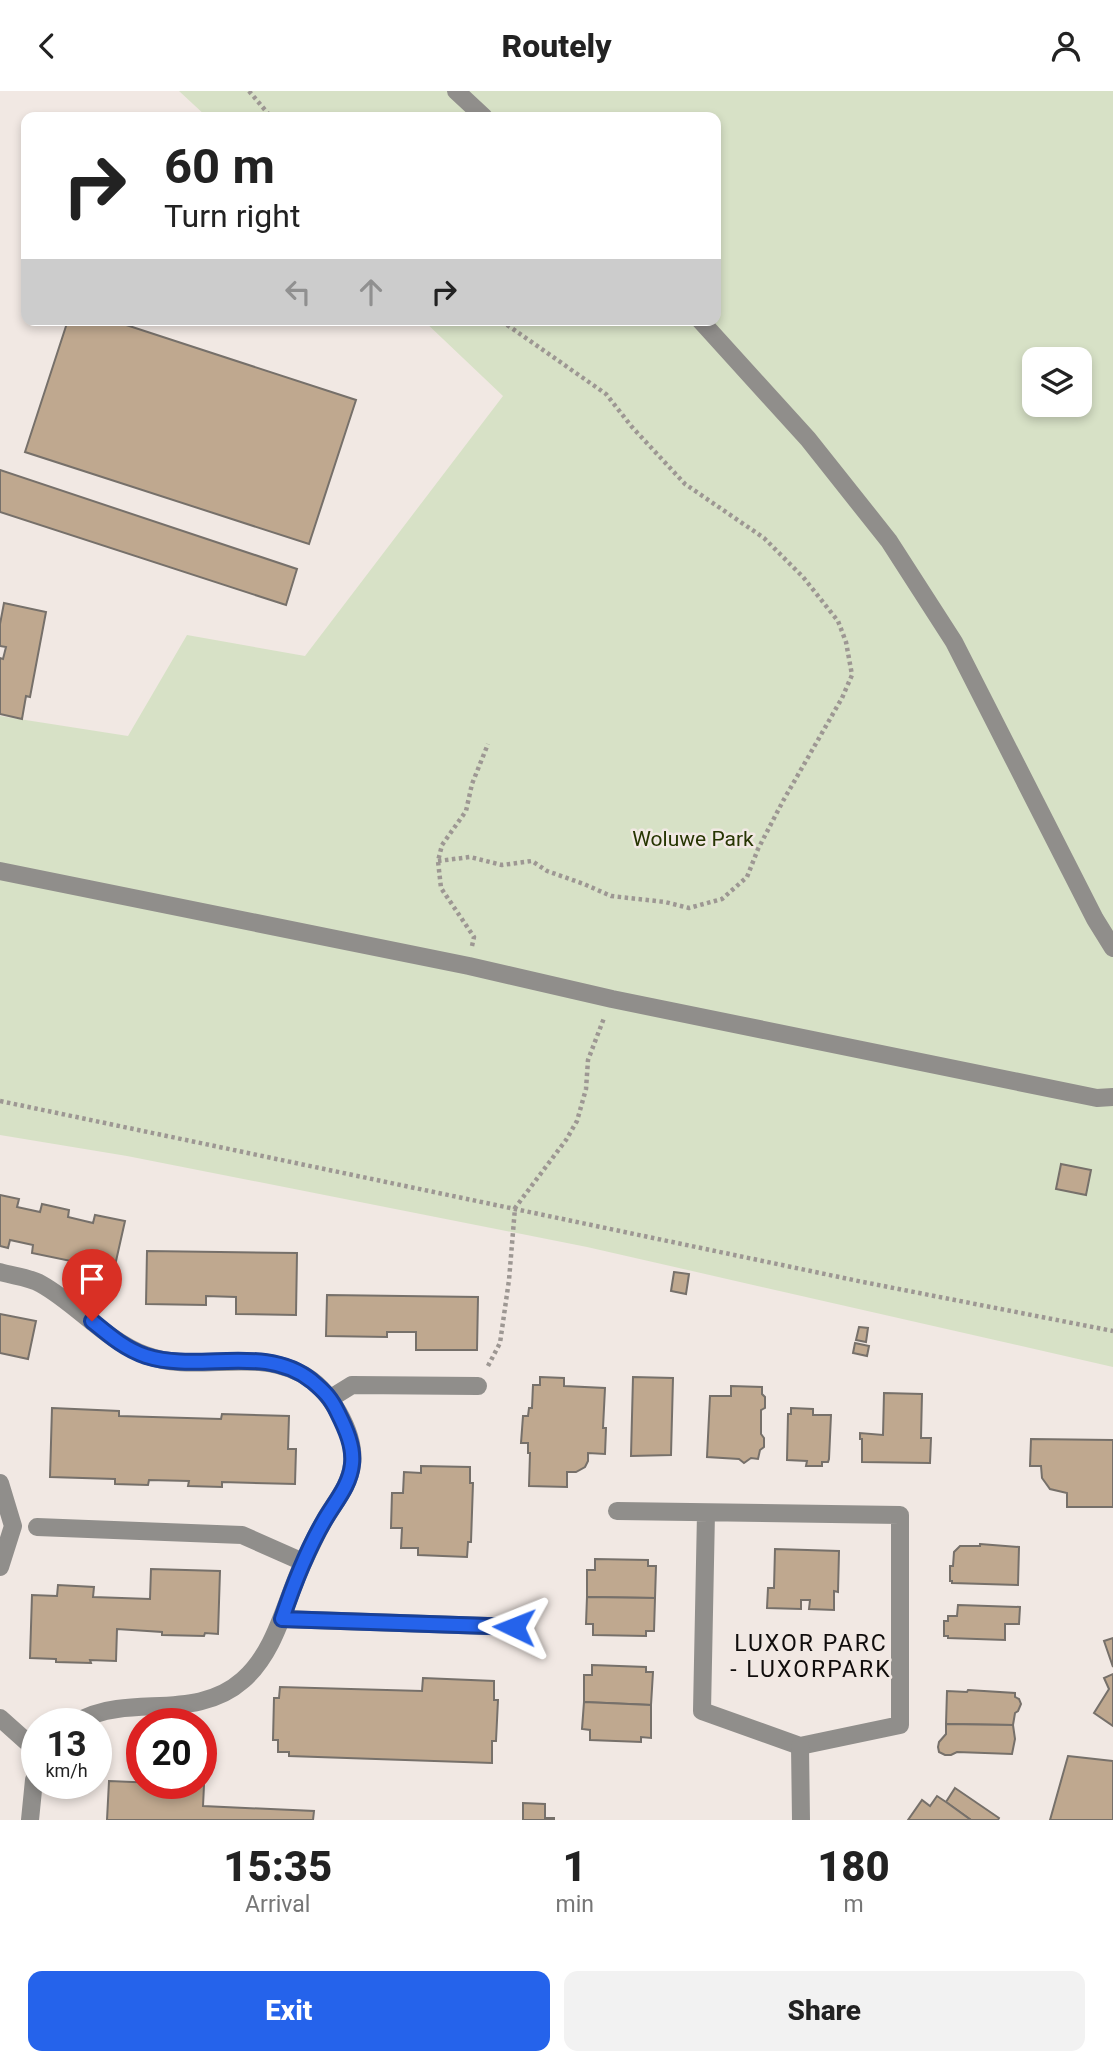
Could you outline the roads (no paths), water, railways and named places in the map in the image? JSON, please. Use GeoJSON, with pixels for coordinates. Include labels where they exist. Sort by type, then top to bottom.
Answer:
{"type":"FeatureCollection","features":[{"type":"Feature","properties":{"kind":"street"},"geometry":{"type":"LineString","coordinates":[[456,91],[479,112]]}},
{"type":"Feature","properties":{"kind":"street"},"geometry":{"type":"LineString","coordinates":[[705,326],[808,439],[889,541],[954,642],[1095,919],[1113,948]]}},
{"type":"Feature","properties":{"kind":"street"},"geometry":{"type":"LineString","coordinates":[[0,871],[469,965],[611,999],[1070,1093],[1097,1098],[1113,1097]]}},
{"type":"Feature","properties":{"kind":"street"},"geometry":{"type":"LineString","coordinates":[[0,1272],[39,1283],[117,1342],[146,1356],[181,1362],[269,1361],[302,1373],[331,1398],[348,1434],[352,1464],[343,1493],[324,1520],[303,1562],[282,1619],[263,1656],[243,1680],[213,1699],[172,1707],[112,1710]]}},
{"type":"Feature","properties":{"kind":"street"},"geometry":{"type":"LineString","coordinates":[[331,1398],[352,1385],[478,1386]]}},
{"type":"Feature","properties":{"kind":"street"},"geometry":{"type":"LineString","coordinates":[[0,1483],[13,1526],[0,1567]]}},
{"type":"Feature","properties":{"kind":"street"},"geometry":{"type":"LineString","coordinates":[[617,1511],[901,1515],[900,1725],[800,1746],[702,1711],[706,1513]]}},
{"type":"Feature","properties":{"kind":"street"},"geometry":{"type":"LineString","coordinates":[[37,1527],[242,1535],[303,1562]]}},
{"type":"Feature","properties":{"kind":"street"},"geometry":{"type":"LineString","coordinates":[[282,1619],[514,1627]]}},
{"type":"Feature","properties":{"kind":"street"},"geometry":{"type":"LineString","coordinates":[[0,1718],[21,1737]]}},
{"type":"Feature","properties":{"kind":"street"},"geometry":{"type":"LineString","coordinates":[[800,1746],[801,1820]]}},
{"type":"Feature","properties":{"kind":"street"},"geometry":{"type":"LineString","coordinates":[[30,1820],[32,1799]]}},
{"type":"Feature","properties":{"kind":"district","name":"LUXOR PARC - LUXORPARK"},"geometry":{"type":"Point","coordinates":[811,1656]}},
{"type":"Feature","properties":{"kind":"park label","name":"Woluwe Park"},"geometry":{"type":"Point","coordinates":[693,839]}}]}
